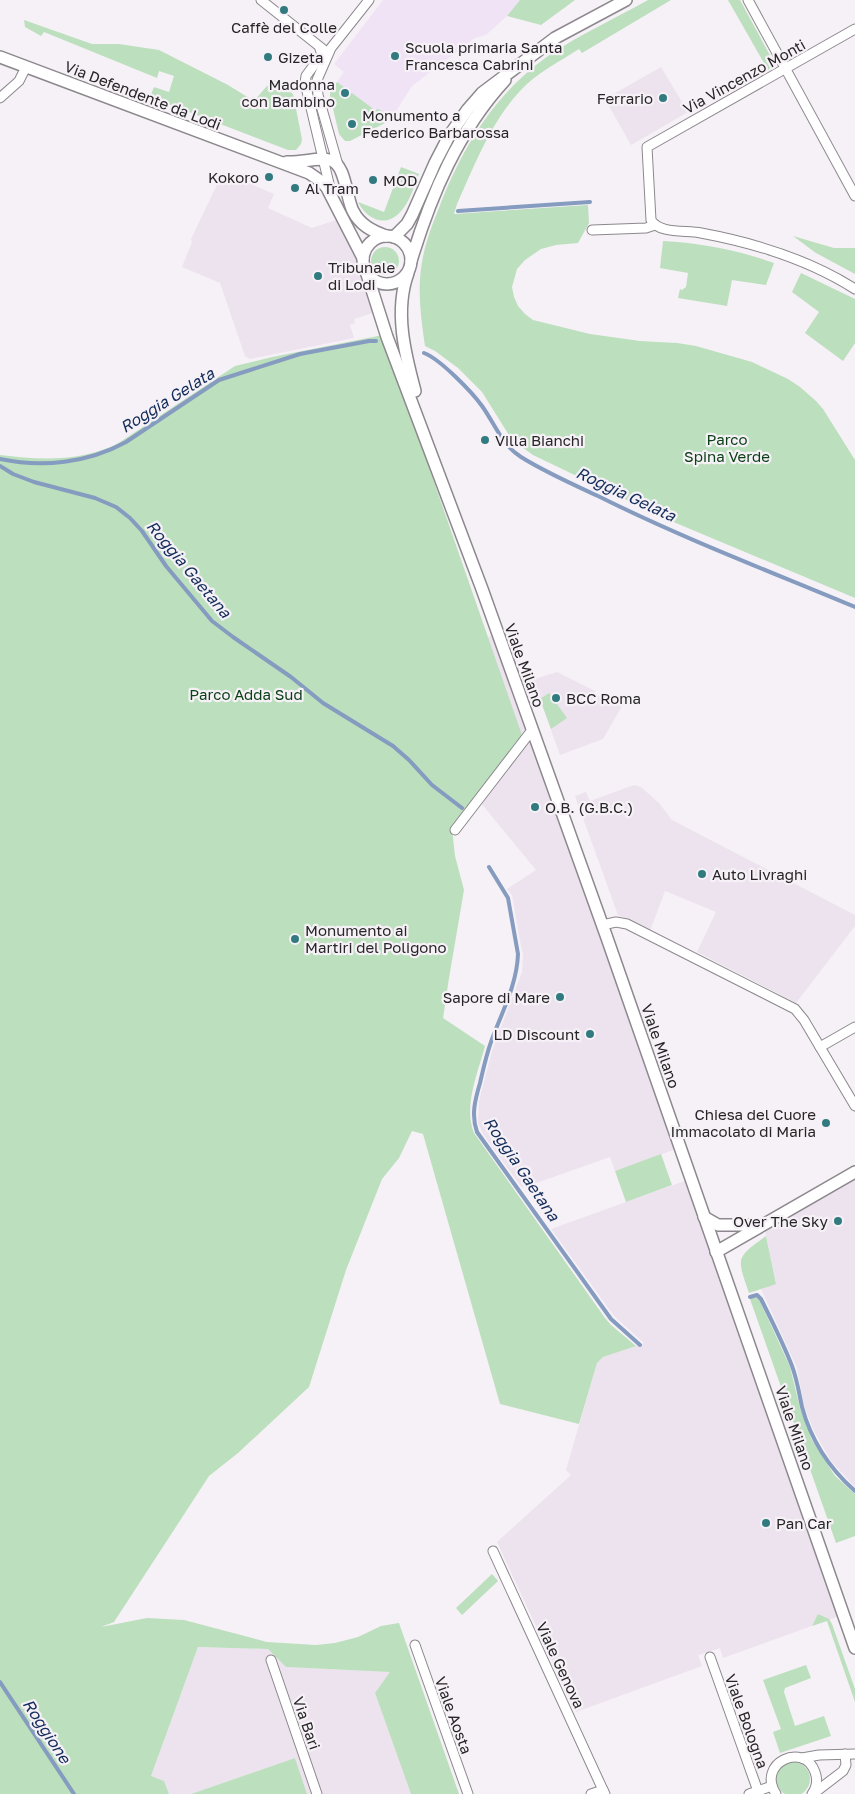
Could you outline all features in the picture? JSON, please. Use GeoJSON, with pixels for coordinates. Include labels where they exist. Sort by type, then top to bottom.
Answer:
{"type":"FeatureCollection","features":[{"type":"Feature","properties":{"kind":"street"},"geometry":{"type":"LineString","coordinates":[[261,0],[320,49],[327,50],[331,48]]}},
{"type":"Feature","properties":{"kind":"street"},"geometry":{"type":"LineString","coordinates":[[369,0],[331,48],[317,80],[316,89],[354,212],[370,229],[405,244],[409,249],[412,261]]}},
{"type":"Feature","properties":{"kind":"street"},"geometry":{"type":"LineString","coordinates":[[363,258],[364,252],[371,242],[376,239],[390,237],[407,224],[435,163],[457,123],[482,93],[555,38],[626,0]]}},
{"type":"Feature","properties":{"kind":"street"},"geometry":{"type":"LineString","coordinates":[[748,0],[855,196]]}},
{"type":"Feature","properties":{"kind":"street","name":"Via Vincenzo Monti"},"geometry":{"type":"LineString","coordinates":[[655,225],[652,220],[646,147],[855,29]]}},
{"type":"Feature","properties":{"kind":"street"},"geometry":{"type":"LineString","coordinates":[[320,49],[322,54],[308,73],[305,84],[332,196]]}},
{"type":"Feature","properties":{"kind":"street","name":"Via Defendente da Lodi"},"geometry":{"type":"LineString","coordinates":[[0,57],[276,160]]}},
{"type":"Feature","properties":{"kind":"street"},"geometry":{"type":"LineString","coordinates":[[276,160],[316,177],[327,188],[363,258],[366,271],[374,280],[386,284],[398,282],[408,273],[433,198],[461,140],[486,103],[524,62]]}},
{"type":"Feature","properties":{"kind":"street"},"geometry":{"type":"LineString","coordinates":[[0,98],[19,81],[26,67]]}},
{"type":"Feature","properties":{"kind":"street"},"geometry":{"type":"LineString","coordinates":[[299,162],[314,154],[317,150],[318,141]]}},
{"type":"Feature","properties":{"kind":"street"},"geometry":{"type":"LineString","coordinates":[[276,160],[299,162],[330,160],[338,164]]}},
{"type":"Feature","properties":{"kind":"street"},"geometry":{"type":"LineString","coordinates":[[592,230],[646,228],[655,225],[662,229],[698,232],[732,239],[783,254],[815,267],[855,289]]}},
{"type":"Feature","properties":{"kind":"street","name":"Viale Milano"},"geometry":{"type":"LineString","coordinates":[[366,271],[387,337],[602,925],[855,1648]]}},
{"type":"Feature","properties":{"kind":"street","name":"Viale Milano"},"geometry":{"type":"LineString","coordinates":[[408,273],[402,292],[402,334],[410,375],[432,456]]}},
{"type":"Feature","properties":{"kind":"street"},"geometry":{"type":"LineString","coordinates":[[455,830],[532,730]]}},
{"type":"Feature","properties":{"kind":"street"},"geometry":{"type":"LineString","coordinates":[[602,925],[616,922],[627,924],[789,1005],[804,1020],[855,1106]]}},
{"type":"Feature","properties":{"kind":"street"},"geometry":{"type":"LineString","coordinates":[[820,1047],[855,1027]]}},
{"type":"Feature","properties":{"kind":"street"},"geometry":{"type":"LineString","coordinates":[[716,1252],[855,1172]]}},
{"type":"Feature","properties":{"kind":"street"},"geometry":{"type":"LineString","coordinates":[[704,1217],[718,1225],[743,1226],[765,1224]]}},
{"type":"Feature","properties":{"kind":"street","name":"Viale Genova"},"geometry":{"type":"LineString","coordinates":[[492,1552],[604,1792]]}},
{"type":"Feature","properties":{"kind":"street","name":"Viale Aosta"},"geometry":{"type":"LineString","coordinates":[[414,1645],[468,1794]]}},
{"type":"Feature","properties":{"kind":"street","name":"Viale Bologna"},"geometry":{"type":"LineString","coordinates":[[710,1657],[759,1792]]}},
{"type":"Feature","properties":{"kind":"street","name":"Via Bari"},"geometry":{"type":"LineString","coordinates":[[271,1660],[317,1794]]}},
{"type":"Feature","properties":{"kind":"street"},"geometry":{"type":"LineString","coordinates":[[845,1754],[855,1761]]}},
{"type":"Feature","properties":{"kind":"street"},"geometry":{"type":"LineString","coordinates":[[813,1794],[843,1771],[846,1766],[845,1754]]}},
{"type":"Feature","properties":{"kind":"street"},"geometry":{"type":"LineString","coordinates":[[749,1794],[774,1790],[772,1774],[780,1761],[787,1758],[855,1754]]}},
{"type":"Feature","properties":{"kind":"street"},"geometry":{"type":"LineString","coordinates":[[802,1758],[814,1768],[817,1783],[813,1794]]}},
{"type":"Feature","properties":{"kind":"street"},"geometry":{"type":"LineString","coordinates":[[592,1794],[604,1792]]}},
{"type":"Feature","properties":{"kind":"shaded area","name":"Scuola primaria Santa Francesca Cabrini"},"geometry":{"type":"Polygon","coordinates":[[[383,0],[520,0],[507,16],[486,35],[475,38],[412,86],[393,116],[378,109],[375,110],[337,82],[344,72],[334,64],[383,0]]]}},
{"type":"Feature","properties":{"kind":"shaded area"},"geometry":{"type":"Polygon","coordinates":[[[661,67],[688,112],[631,145],[605,99],[661,67]]]}},
{"type":"Feature","properties":{"kind":"shaded area"},"geometry":{"type":"Polygon","coordinates":[[[223,172],[274,194],[268,208],[312,228],[342,218],[362,259],[362,265],[379,311],[354,319],[355,323],[350,325],[354,338],[250,359],[245,356],[220,283],[182,267],[192,242],[191,239],[223,172]]]}},
{"type":"Feature","properties":{"kind":"shaded area"},"geometry":{"type":"Polygon","coordinates":[[[495,634],[679,1148],[615,1171],[610,1157],[522,1188],[483,1134],[478,1123],[479,1101],[492,1051],[522,972],[523,955],[512,895],[507,889],[536,870],[480,802],[482,640],[495,634]]]}},
{"type":"Feature","properties":{"kind":"shaded area"},"geometry":{"type":"Polygon","coordinates":[[[557,672],[595,691],[594,694],[622,706],[603,739],[560,755],[540,699],[531,680],[557,672]]]}},
{"type":"Feature","properties":{"kind":"shaded area"},"geometry":{"type":"Polygon","coordinates":[[[634,785],[641,787],[659,803],[672,820],[855,915],[855,926],[796,1003],[697,952],[716,912],[665,891],[650,931],[618,915],[575,796],[586,792],[590,801],[634,785]]]}},
{"type":"Feature","properties":{"kind":"shaded area"},"geometry":{"type":"Polygon","coordinates":[[[855,1173],[855,1487],[831,1461],[814,1431],[804,1406],[797,1368],[761,1289],[776,1283],[764,1226],[855,1173]]]}},
{"type":"Feature","properties":{"kind":"shaded area"},"geometry":{"type":"Polygon","coordinates":[[[690,1179],[842,1615],[723,1658],[720,1648],[698,1655],[702,1666],[576,1712],[497,1542],[571,1475],[566,1470],[597,1363],[603,1357],[644,1343],[614,1316],[551,1229],[690,1179]]]}},
{"type":"Feature","properties":{"kind":"shaded area"},"geometry":{"type":"Polygon","coordinates":[[[198,1647],[268,1649],[287,1667],[391,1672],[375,1693],[411,1794],[307,1794],[295,1758],[191,1794],[169,1794],[164,1781],[151,1776],[198,1647]]]}},
{"type":"Feature","properties":{"kind":"green space"},"geometry":{"type":"Polygon","coordinates":[[[520,0],[575,0],[541,25],[507,16],[520,0]]]}},
{"type":"Feature","properties":{"kind":"green space","name":"Parco Spina Verde"},"geometry":{"type":"Polygon","coordinates":[[[648,0],[671,0],[582,53],[579,49],[552,65],[527,84],[515,97],[504,110],[486,140],[454,214],[588,205],[589,223],[578,243],[556,245],[541,249],[525,260],[517,269],[512,287],[518,306],[525,314],[533,320],[590,334],[696,346],[752,362],[788,379],[816,401],[855,460],[855,598],[664,518],[533,455],[512,440],[482,392],[458,368],[425,346],[420,294],[425,248],[447,188],[478,130],[504,96],[536,65],[576,39],[648,0]]]}},
{"type":"Feature","properties":{"kind":"green space"},"geometry":{"type":"Polygon","coordinates":[[[728,0],[740,0],[773,61],[773,65],[768,70],[728,0]]]}},
{"type":"Feature","properties":{"kind":"green space"},"geometry":{"type":"Polygon","coordinates":[[[24,20],[92,44],[119,44],[159,50],[228,85],[254,101],[273,79],[293,94],[302,139],[301,144],[296,150],[288,150],[150,97],[154,87],[169,92],[174,76],[159,71],[157,78],[44,32],[41,36],[25,27],[24,20]]]}},
{"type":"Feature","properties":{"kind":"green space"},"geometry":{"type":"Polygon","coordinates":[[[337,82],[375,110],[378,109],[393,116],[393,119],[350,141],[345,141],[339,134],[330,96],[330,92],[337,82]]]}},
{"type":"Feature","properties":{"kind":"green space"},"geometry":{"type":"Polygon","coordinates":[[[401,167],[419,174],[412,193],[402,210],[396,216],[384,221],[367,214],[358,202],[384,212],[401,167]]]}},
{"type":"Feature","properties":{"kind":"green space"},"geometry":{"type":"Polygon","coordinates":[[[793,236],[834,248],[855,248],[855,274],[816,253],[793,236]]]}},
{"type":"Feature","properties":{"kind":"green space"},"geometry":{"type":"Polygon","coordinates":[[[663,241],[719,248],[747,254],[774,263],[766,285],[732,280],[727,306],[678,298],[680,289],[682,290],[686,287],[688,273],[660,268],[663,241]]]}},
{"type":"Feature","properties":{"kind":"green space"},"geometry":{"type":"Polygon","coordinates":[[[385,247],[395,251],[399,261],[395,271],[385,275],[375,271],[371,261],[375,251],[385,247]]]}},
{"type":"Feature","properties":{"kind":"green space"},"geometry":{"type":"Polygon","coordinates":[[[801,273],[855,299],[855,343],[843,361],[805,333],[819,312],[792,292],[801,273]]]}},
{"type":"Feature","properties":{"kind":"green space","name":"Parco Adda Sud"},"geometry":{"type":"Polygon","coordinates":[[[383,335],[523,738],[452,829],[455,856],[464,890],[443,1018],[485,1046],[471,1101],[471,1123],[474,1133],[605,1318],[636,1346],[603,1357],[597,1363],[579,1424],[500,1404],[423,1134],[412,1131],[399,1158],[382,1179],[346,1270],[309,1387],[238,1453],[209,1476],[114,1622],[101,1627],[147,1618],[184,1620],[267,1642],[316,1645],[335,1643],[358,1637],[381,1626],[399,1623],[459,1794],[411,1794],[375,1693],[390,1672],[286,1667],[268,1649],[198,1647],[151,1776],[164,1781],[169,1794],[0,1794],[0,455],[60,458],[74,457],[103,450],[117,444],[235,366],[383,335]]]}},
{"type":"Feature","properties":{"kind":"green space"},"geometry":{"type":"Polygon","coordinates":[[[549,693],[567,718],[551,729],[540,699],[549,693]]]}},
{"type":"Feature","properties":{"kind":"green space"},"geometry":{"type":"Polygon","coordinates":[[[661,1154],[672,1185],[626,1202],[615,1171],[661,1154]]]}},
{"type":"Feature","properties":{"kind":"green space"},"geometry":{"type":"Polygon","coordinates":[[[766,1236],[776,1284],[749,1293],[742,1272],[741,1260],[749,1249],[766,1236]]]}},
{"type":"Feature","properties":{"kind":"green space"},"geometry":{"type":"Polygon","coordinates":[[[754,1297],[759,1299],[790,1367],[800,1408],[812,1440],[835,1476],[855,1494],[855,1536],[836,1543],[750,1299],[754,1297]]]}},
{"type":"Feature","properties":{"kind":"green space"},"geometry":{"type":"Polygon","coordinates":[[[492,1574],[498,1581],[462,1615],[456,1608],[492,1574]]]}},
{"type":"Feature","properties":{"kind":"green space"},"geometry":{"type":"Polygon","coordinates":[[[818,1614],[829,1619],[832,1624],[855,1689],[855,1702],[827,1621],[812,1626],[818,1614]]]}},
{"type":"Feature","properties":{"kind":"green space"},"geometry":{"type":"Polygon","coordinates":[[[806,1665],[811,1678],[785,1688],[784,1692],[795,1726],[824,1716],[831,1736],[780,1753],[773,1732],[781,1729],[763,1680],[806,1665]]]}},
{"type":"Feature","properties":{"kind":"green space"},"geometry":{"type":"Polygon","coordinates":[[[295,1758],[307,1794],[191,1794],[295,1758]]]}},
{"type":"Feature","properties":{"kind":"green space"},"geometry":{"type":"Polygon","coordinates":[[[793,1762],[805,1767],[810,1779],[805,1791],[793,1796],[781,1791],[776,1779],[781,1767],[793,1762]]]}},
{"type":"Feature","properties":{"kind":"waterway"},"geometry":{"type":"LineString","coordinates":[[458,211],[590,202]]}},
{"type":"Feature","properties":{"kind":"waterway","name":"Roggia Gelata"},"geometry":{"type":"LineString","coordinates":[[0,459],[16,462],[48,463],[64,462],[96,455],[126,442],[219,380],[300,354],[376,341]]}},
{"type":"Feature","properties":{"kind":"waterway","name":"Roggia Gelata"},"geometry":{"type":"LineString","coordinates":[[424,353],[431,356],[447,369],[471,393],[482,406],[508,446],[521,457],[559,478],[662,526],[855,607]]}},
{"type":"Feature","properties":{"kind":"waterway","name":"Roggia Gaetana"},"geometry":{"type":"LineString","coordinates":[[0,466],[13,474],[34,482],[95,498],[116,507],[142,531],[166,566],[212,621],[291,677],[323,703],[393,746],[432,785],[462,808]]}},
{"type":"Feature","properties":{"kind":"waterway","name":"Roggia Gaetana"},"geometry":{"type":"LineString","coordinates":[[489,867],[508,898],[518,954],[512,988],[489,1047],[474,1108],[475,1126],[477,1132],[611,1319],[640,1345]]}},
{"type":"Feature","properties":{"kind":"waterway","name":"Roggia Gaetana"},"geometry":{"type":"LineString","coordinates":[[750,1297],[757,1295],[761,1299],[781,1340],[794,1371],[802,1407],[816,1442],[837,1473],[855,1491]]}},
{"type":"Feature","properties":{"kind":"waterway","name":"Roggione"},"geometry":{"type":"LineString","coordinates":[[0,1682],[74,1794]]}},
{"type":"Feature","properties":{"kind":"place","name":"Caffè del Colle"},"geometry":{"type":"Point","coordinates":[284,10]}},
{"type":"Feature","properties":{"kind":"place","name":"Scuola primaria Santa Francesca Cabrini"},"geometry":{"type":"Point","coordinates":[395,56]}},
{"type":"Feature","properties":{"kind":"place","name":"Gizeta"},"geometry":{"type":"Point","coordinates":[268,57]}},
{"type":"Feature","properties":{"kind":"place","name":"Madonna con Bambino"},"geometry":{"type":"Point","coordinates":[345,93]}},
{"type":"Feature","properties":{"kind":"place","name":"Ferrario"},"geometry":{"type":"Point","coordinates":[663,98]}},
{"type":"Feature","properties":{"kind":"place","name":"Monumento a Federico Barbarossa"},"geometry":{"type":"Point","coordinates":[352,124]}},
{"type":"Feature","properties":{"kind":"place","name":"Kokoro"},"geometry":{"type":"Point","coordinates":[269,177]}},
{"type":"Feature","properties":{"kind":"place","name":"MOD"},"geometry":{"type":"Point","coordinates":[373,180]}},
{"type":"Feature","properties":{"kind":"place","name":"Al Tram"},"geometry":{"type":"Point","coordinates":[295,188]}},
{"type":"Feature","properties":{"kind":"place","name":"Tribunale di Lodi"},"geometry":{"type":"Point","coordinates":[318,276]}},
{"type":"Feature","properties":{"kind":"place","name":"Villa Bianchi"},"geometry":{"type":"Point","coordinates":[485,440]}},
{"type":"Feature","properties":{"kind":"place","name":"BCC Roma"},"geometry":{"type":"Point","coordinates":[556,698]}},
{"type":"Feature","properties":{"kind":"place","name":"O.B. (G.B.C.)"},"geometry":{"type":"Point","coordinates":[535,807]}},
{"type":"Feature","properties":{"kind":"place","name":"Auto Livraghi"},"geometry":{"type":"Point","coordinates":[702,874]}},
{"type":"Feature","properties":{"kind":"place","name":"Monumento ai Martiri del Poligono"},"geometry":{"type":"Point","coordinates":[295,939]}},
{"type":"Feature","properties":{"kind":"place","name":"Sapore di Mare"},"geometry":{"type":"Point","coordinates":[560,997]}},
{"type":"Feature","properties":{"kind":"place","name":"LD Discount"},"geometry":{"type":"Point","coordinates":[590,1034]}},
{"type":"Feature","properties":{"kind":"place","name":"Chiesa del Cuore Immacolato di Maria"},"geometry":{"type":"Point","coordinates":[826,1123]}},
{"type":"Feature","properties":{"kind":"place","name":"Over The Sky"},"geometry":{"type":"Point","coordinates":[838,1221]}},
{"type":"Feature","properties":{"kind":"place","name":"Pan Car"},"geometry":{"type":"Point","coordinates":[766,1523]}}]}
